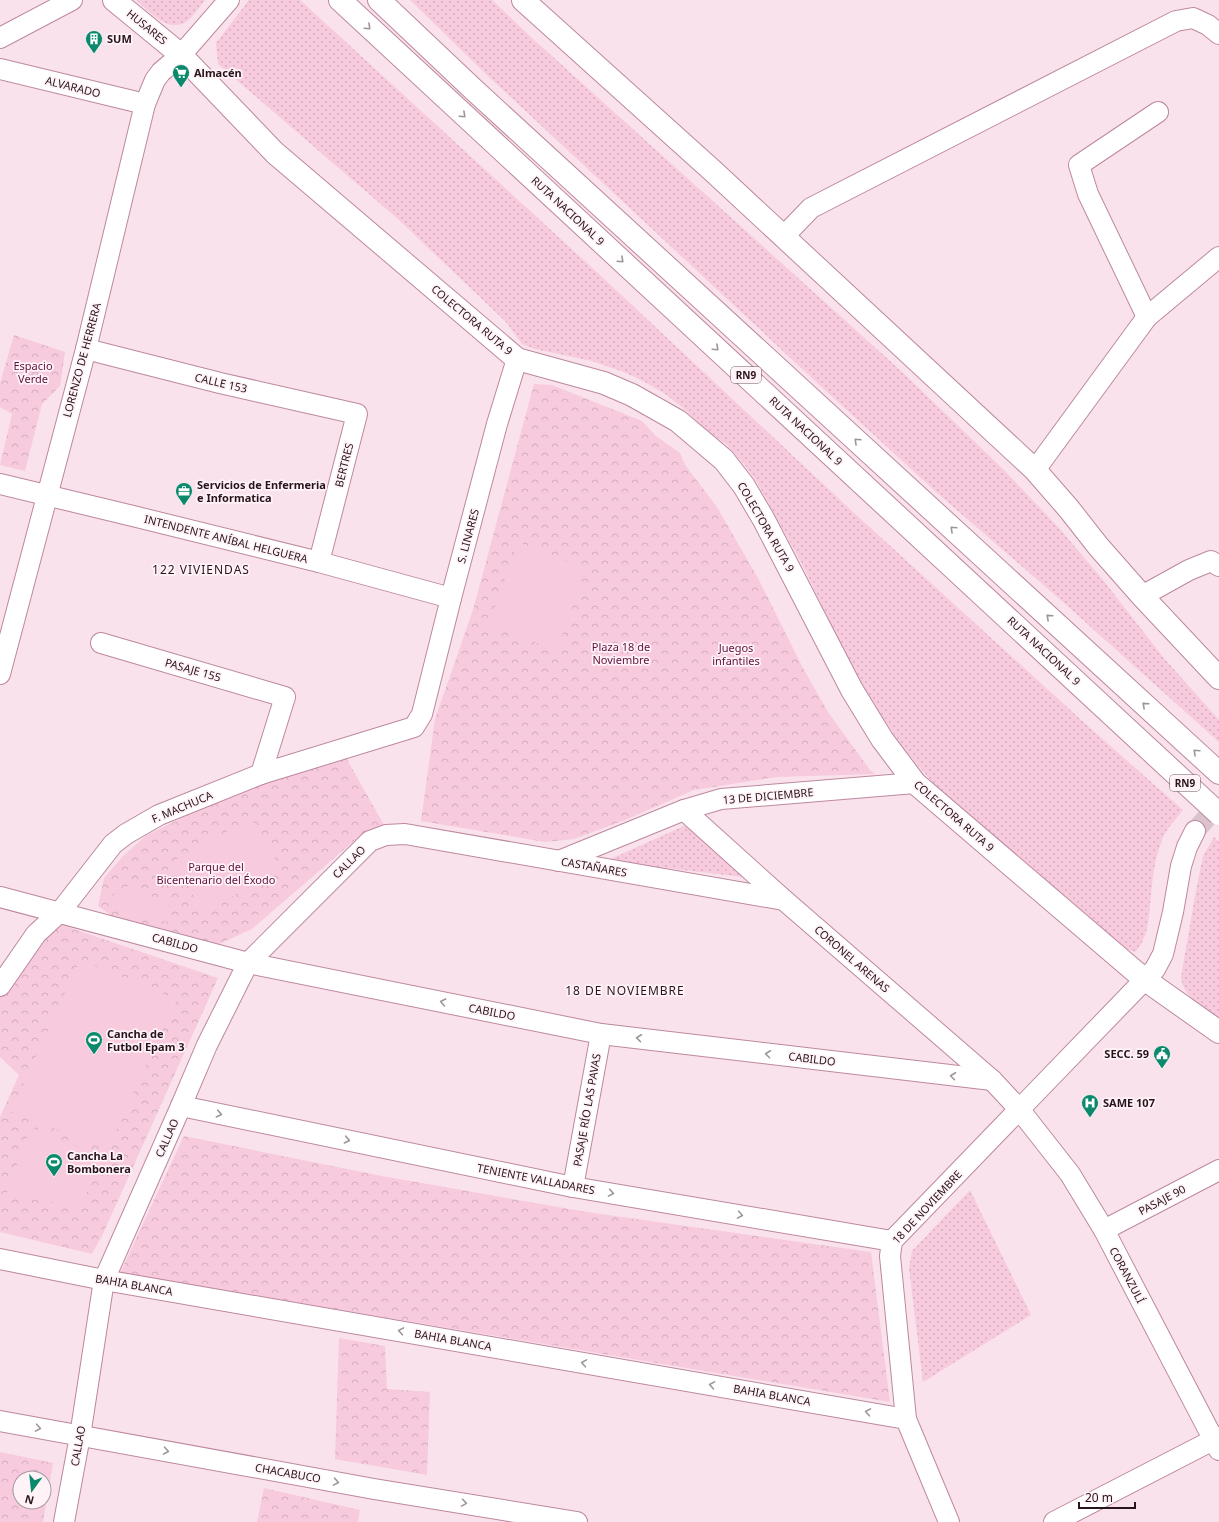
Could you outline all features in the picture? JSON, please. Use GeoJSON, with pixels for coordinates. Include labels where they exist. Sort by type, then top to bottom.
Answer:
{"type":"FeatureCollection","features":[{"type":"Feature","properties":{"kind":"main road","name":"HUSARES"},"geometry":{"type":"LineString","coordinates":[[114,0],[181,55]]}},
{"type":"Feature","properties":{"kind":"main road","name":"RUTA NACIONAL 9"},"geometry":{"type":"LineString","coordinates":[[340,0],[1219,814]]}},
{"type":"Feature","properties":{"kind":"main road","name":"RN9"},"geometry":{"type":"LineString","coordinates":[[379,0],[479,94],[1219,773]]}},
{"type":"Feature","properties":{"kind":"main road"},"geometry":{"type":"LineString","coordinates":[[523,0],[708,166],[1035,470],[1142,596],[1219,678]]}},
{"type":"Feature","properties":{"kind":"main road","name":"COLECTORA RUTA 9"},"geometry":{"type":"LineString","coordinates":[[181,55],[275,153],[517,358],[604,383],[632,395],[678,421],[724,460],[744,486],[764,520],[852,690],[882,739],[915,783],[1144,979],[1219,1032]]}},
{"type":"Feature","properties":{"kind":"street"},"geometry":{"type":"LineString","coordinates":[[0,38],[72,0]]}},
{"type":"Feature","properties":{"kind":"street","name":"LORENZO DE HERRERA"},"geometry":{"type":"LineString","coordinates":[[0,674],[86,349],[145,104],[155,80],[161,72],[181,55],[229,0]]}},
{"type":"Feature","properties":{"kind":"street"},"geometry":{"type":"LineString","coordinates":[[784,236],[811,208],[1176,21],[1193,18],[1208,24],[1219,34]]}},
{"type":"Feature","properties":{"kind":"street","name":"ALVARADO"},"geometry":{"type":"LineString","coordinates":[[0,69],[145,104]]}},
{"type":"Feature","properties":{"kind":"street"},"geometry":{"type":"LineString","coordinates":[[1147,317],[1088,194],[1079,165],[1158,112]]}},
{"type":"Feature","properties":{"kind":"street"},"geometry":{"type":"LineString","coordinates":[[1035,470],[1147,317],[1219,258]]}},
{"type":"Feature","properties":{"kind":"street","name":"CALLE 153"},"geometry":{"type":"LineString","coordinates":[[86,349],[220,383],[356,414]]}},
{"type":"Feature","properties":{"kind":"street","name":"S. LINARES"},"geometry":{"type":"LineString","coordinates":[[422,714],[497,424],[517,358]]}},
{"type":"Feature","properties":{"kind":"street","name":"BERTRES"},"geometry":{"type":"LineString","coordinates":[[319,562],[356,414]]}},
{"type":"Feature","properties":{"kind":"street","name":"INTENDENTE ANÍBAL HELGUERA"},"geometry":{"type":"LineString","coordinates":[[0,484],[46,496],[137,516],[319,562],[451,598]]}},
{"type":"Feature","properties":{"kind":"street"},"geometry":{"type":"LineString","coordinates":[[1142,596],[1189,570],[1215,564]]}},
{"type":"Feature","properties":{"kind":"street","name":"PASAJE 155"},"geometry":{"type":"LineString","coordinates":[[101,643],[284,697],[260,774]]}},
{"type":"Feature","properties":{"kind":"street","name":"F. MACHUCA"},"geometry":{"type":"LineString","coordinates":[[0,986],[36,934],[60,912],[113,844],[126,834],[159,815],[260,774],[414,727],[422,714]]}},
{"type":"Feature","properties":{"kind":"street","name":"13 DE DICIEMBRE"},"geometry":{"type":"LineString","coordinates":[[559,861],[684,810],[721,799],[915,783]]}},
{"type":"Feature","properties":{"kind":"street","name":"CORONEL ARENAS"},"geometry":{"type":"LineString","coordinates":[[684,810],[784,900],[992,1080],[1019,1109]]}},
{"type":"Feature","properties":{"kind":"street","name":"18 DE NOVIEMBRE"},"geometry":{"type":"LineString","coordinates":[[949,1522],[906,1419],[890,1256],[892,1241],[1155,969],[1163,954],[1173,912],[1180,866],[1195,831]]}},
{"type":"Feature","properties":{"kind":"street","name":"CASTAÑARES"},"geometry":{"type":"LineString","coordinates":[[405,834],[784,900]]}},
{"type":"Feature","properties":{"kind":"street","name":"CALLAO"},"geometry":{"type":"LineString","coordinates":[[64,1522],[80,1436],[104,1280],[207,1045],[248,963],[370,842],[386,835],[405,834]]}},
{"type":"Feature","properties":{"kind":"street","name":"CABILDO"},"geometry":{"type":"LineString","coordinates":[[0,897],[248,963],[601,1034],[992,1080]]}},
{"type":"Feature","properties":{"kind":"street","name":"PASAJE RÍO LAS PAVAS"},"geometry":{"type":"LineString","coordinates":[[573,1187],[601,1034]]}},
{"type":"Feature","properties":{"kind":"street","name":"TENIENTE VALLADARES"},"geometry":{"type":"LineString","coordinates":[[181,1106],[573,1187],[892,1241]]}},
{"type":"Feature","properties":{"kind":"street","name":"CORANZULÍ"},"geometry":{"type":"LineString","coordinates":[[1019,1109],[1070,1174],[1104,1230],[1217,1443]]}},
{"type":"Feature","properties":{"kind":"street","name":"PASAJE 90"},"geometry":{"type":"LineString","coordinates":[[1104,1230],[1219,1170]]}},
{"type":"Feature","properties":{"kind":"street","name":"BAHIA BLANCA"},"geometry":{"type":"LineString","coordinates":[[0,1259],[104,1280],[906,1419]]}},
{"type":"Feature","properties":{"kind":"street","name":"CHACABUCO"},"geometry":{"type":"LineString","coordinates":[[0,1421],[374,1489],[577,1522]]}},
{"type":"Feature","properties":{"kind":"street"},"geometry":{"type":"LineString","coordinates":[[1054,1522],[1217,1443]]}},
{"type":"Feature","properties":{"kind":"green space"},"geometry":{"type":"Polygon","coordinates":[[[136,0],[205,0],[190,19],[184,23],[171,25],[158,19],[136,0]]]}},
{"type":"Feature","properties":{"kind":"green space"},"geometry":{"type":"Polygon","coordinates":[[[249,0],[300,0],[601,276],[853,512],[1090,728],[1183,810],[1171,824],[1160,846],[1154,873],[1148,924],[1144,939],[1135,952],[1127,949],[945,797],[908,754],[884,720],[850,664],[802,564],[758,484],[744,464],[727,445],[708,431],[682,407],[665,394],[645,382],[624,372],[592,361],[535,349],[522,344],[506,322],[398,219],[218,64],[216,43],[249,0]]]}},
{"type":"Feature","properties":{"kind":"green space"},"geometry":{"type":"Polygon","coordinates":[[[410,0],[492,0],[533,39],[900,370],[1004,470],[1059,528],[1103,580],[1163,657],[1219,720],[1219,742],[1063,602],[935,491],[487,75],[410,0]]]}},
{"type":"Feature","properties":{"kind":"green space","name":"Espacio Verde"},"geometry":{"type":"Polygon","coordinates":[[[14,335],[65,352],[60,386],[42,404],[25,471],[0,465],[12,414],[0,407],[0,383],[14,335]]]}},
{"type":"Feature","properties":{"kind":"green space","name":"Plaza 18 de Noviembre"},"geometry":{"type":"Polygon","coordinates":[[[534,384],[552,385],[642,421],[656,436],[680,453],[685,465],[717,507],[759,580],[803,668],[828,712],[870,770],[875,774],[777,777],[694,790],[625,820],[574,839],[545,842],[421,821],[435,719],[473,610],[534,384]]]}},
{"type":"Feature","properties":{"kind":"green space"},"geometry":{"type":"Polygon","coordinates":[[[518,542],[586,569],[557,650],[488,626],[518,542]]]}},
{"type":"Feature","properties":{"kind":"green space","name":"Parque del Bicentenario del Éxodo"},"geometry":{"type":"Polygon","coordinates":[[[341,749],[384,825],[363,833],[252,929],[219,944],[113,917],[98,906],[104,878],[123,856],[147,835],[227,796],[341,749]]]}},
{"type":"Feature","properties":{"kind":"green space"},"geometry":{"type":"Polygon","coordinates":[[[251,818],[281,869],[202,913],[175,860],[251,818]]]}},
{"type":"Feature","properties":{"kind":"green space"},"geometry":{"type":"Polygon","coordinates":[[[686,825],[743,877],[606,861],[686,825]]]}},
{"type":"Feature","properties":{"kind":"green space"},"geometry":{"type":"Polygon","coordinates":[[[1214,837],[1219,842],[1219,1019],[1195,1002],[1186,991],[1181,977],[1203,856],[1214,837]]]}},
{"type":"Feature","properties":{"kind":"green space"},"geometry":{"type":"Polygon","coordinates":[[[127,886],[168,903],[169,922],[120,915],[110,897],[127,886]]]}},
{"type":"Feature","properties":{"kind":"green space"},"geometry":{"type":"Polygon","coordinates":[[[56,923],[218,978],[102,1236],[92,1254],[0,1232],[0,1117],[19,1075],[0,1057],[0,991],[56,923]]]}},
{"type":"Feature","properties":{"kind":"green space","name":"Cancha de Futbol Epam 3"},"geometry":{"type":"Polygon","coordinates":[[[80,960],[177,999],[107,1150],[11,1111],[80,960]]]}},
{"type":"Feature","properties":{"kind":"green space","name":"Cancha La Bombonera"},"geometry":{"type":"Polygon","coordinates":[[[31,1127],[102,1157],[81,1206],[6,1196],[31,1127]]]}},
{"type":"Feature","properties":{"kind":"green space"},"geometry":{"type":"Polygon","coordinates":[[[184,1136],[382,1176],[587,1212],[871,1252],[890,1402],[120,1273],[184,1136]]]}},
{"type":"Feature","properties":{"kind":"green space"},"geometry":{"type":"Polygon","coordinates":[[[970,1190],[1031,1315],[923,1382],[909,1268],[912,1251],[970,1190]]]}},
{"type":"Feature","properties":{"kind":"green space"},"geometry":{"type":"Polygon","coordinates":[[[339,1338],[385,1346],[387,1389],[430,1392],[427,1475],[335,1459],[339,1338]]]}},
{"type":"Feature","properties":{"kind":"green space"},"geometry":{"type":"Polygon","coordinates":[[[0,1452],[53,1463],[52,1470],[12,1470],[12,1510],[45,1510],[43,1522],[0,1522],[0,1452]]]}},
{"type":"Feature","properties":{"kind":"green space"},"geometry":{"type":"Polygon","coordinates":[[[264,1488],[360,1510],[358,1522],[257,1522],[264,1488]]]}},
{"type":"Feature","properties":{"kind":"tunnel"},"geometry":{"type":"LineString","coordinates":[[1195,831],[1219,804]]}},
{"type":"Feature","properties":{"kind":"place","name":"SUM"},"geometry":{"type":"Point","coordinates":[94,54]}},
{"type":"Feature","properties":{"kind":"place","name":"Almacén"},"geometry":{"type":"Point","coordinates":[181,88]}},
{"type":"Feature","properties":{"kind":"place","name":"Servicios de Enfermeria e Informatica"},"geometry":{"type":"Point","coordinates":[184,506]}},
{"type":"Feature","properties":{"kind":"place","name":"Cancha de Futbol Epam 3"},"geometry":{"type":"Point","coordinates":[94,1055]}},
{"type":"Feature","properties":{"kind":"place","name":"SECC. 59"},"geometry":{"type":"Point","coordinates":[1162,1069]}},
{"type":"Feature","properties":{"kind":"place","name":"SAME 107"},"geometry":{"type":"Point","coordinates":[1090,1118]}},
{"type":"Feature","properties":{"kind":"place","name":"Cancha La Bombonera"},"geometry":{"type":"Point","coordinates":[54,1177]}},
{"type":"Feature","properties":{"kind":"district","name":"122 VIVIENDAS"},"geometry":{"type":"Point","coordinates":[201,570]}},
{"type":"Feature","properties":{"kind":"district","name":"18 DE NOVIEMBRE"},"geometry":{"type":"Point","coordinates":[625,991]}},
{"type":"Feature","properties":{"kind":"park label","name":"Juegos infantiles"},"geometry":{"type":"Point","coordinates":[736,654]}}]}
